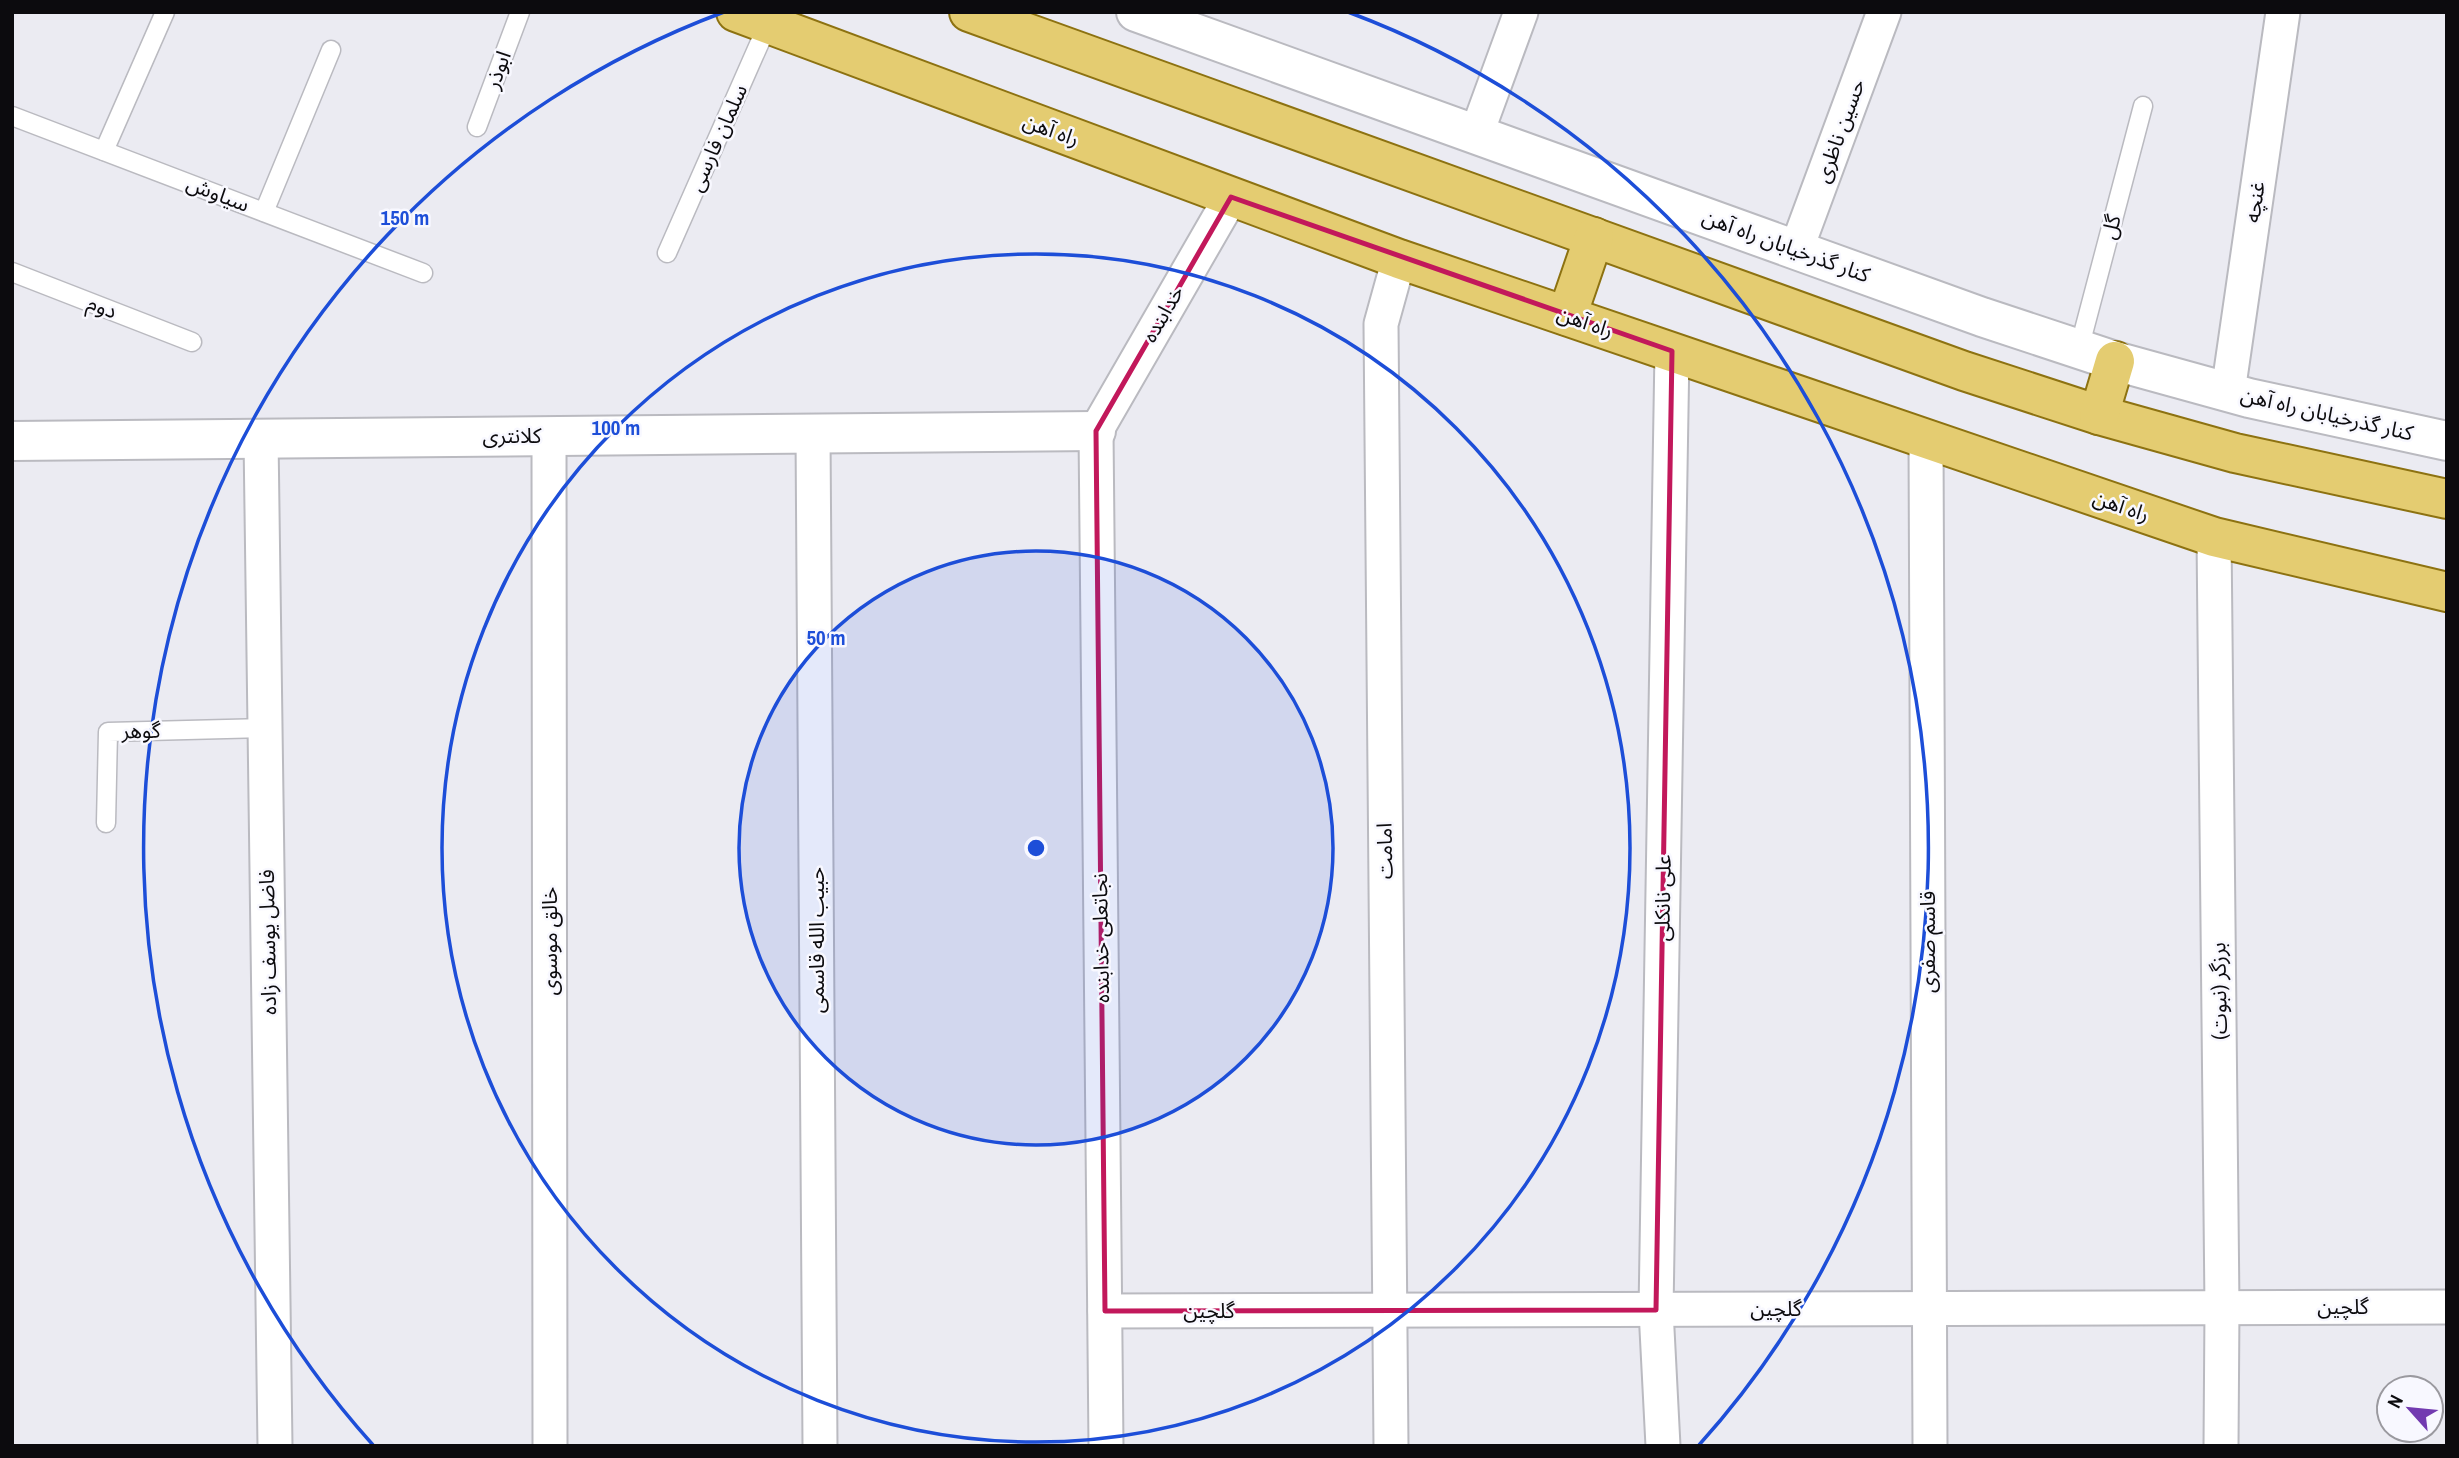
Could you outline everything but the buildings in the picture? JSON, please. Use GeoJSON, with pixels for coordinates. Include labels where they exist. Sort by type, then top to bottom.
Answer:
{"type":"FeatureCollection","features":[{"type":"Feature","properties":{"kind":"main road"},"geometry":{"type":"LineString","coordinates":[[969,12],[1964,371],[2099,415],[2235,453],[2447,499]]}},
{"type":"Feature","properties":{"kind":"main road","name":"کنار گذرخیابان راه آهن"},"geometry":{"type":"LineString","coordinates":[[1136,12],[1982,317],[2078,349],[2228,392],[2447,441]]}},
{"type":"Feature","properties":{"kind":"main road","name":"راه آهن"},"geometry":{"type":"LineString","coordinates":[[752,18],[1399,258],[2214,537],[2447,592]]}},
{"type":"Feature","properties":{"kind":"main road"},"geometry":{"type":"LineString","coordinates":[[1567,316],[1594,237]]}},
{"type":"Feature","properties":{"kind":"main road"},"geometry":{"type":"LineString","coordinates":[[2099,415],[2115,361]]}},
{"type":"Feature","properties":{"kind":"main road","name":"کلانتری"},"geometry":{"type":"LineString","coordinates":[[12,441],[1096,431]]}},
{"type":"Feature","properties":{"kind":"street"},"geometry":{"type":"LineString","coordinates":[[1476,135],[1521,12]]}},
{"type":"Feature","properties":{"kind":"street","name":"حسین ناظری"},"geometry":{"type":"LineString","coordinates":[[1796,250],[1884,12]]}},
{"type":"Feature","properties":{"kind":"street","name":"غنچه"},"geometry":{"type":"LineString","coordinates":[[2228,392],[2283,12]]}},
{"type":"Feature","properties":{"kind":"street","name":"خدابنده"},"geometry":{"type":"LineString","coordinates":[[1096,431],[1231,197]]}},
{"type":"Feature","properties":{"kind":"street","name":"امامت"},"geometry":{"type":"LineString","coordinates":[[1391,1446],[1381,324],[1399,258]]}},
{"type":"Feature","properties":{"kind":"street","name":"علی نانکلی"},"geometry":{"type":"LineString","coordinates":[[1663,1446],[1656,1310],[1672,351]]}},
{"type":"Feature","properties":{"kind":"street","name":"نجاتعلی خدابنده"},"geometry":{"type":"LineString","coordinates":[[1096,431],[1106,1446]]}},
{"type":"Feature","properties":{"kind":"street","name":"حبیب الله قاسمی"},"geometry":{"type":"LineString","coordinates":[[813,434],[820,1446]]}},
{"type":"Feature","properties":{"kind":"street","name":"خالق موسوی"},"geometry":{"type":"LineString","coordinates":[[549,436],[550,1446]]}},
{"type":"Feature","properties":{"kind":"street","name":"فاضل یوسف زاده"},"geometry":{"type":"LineString","coordinates":[[261,438],[275,1446]]}},
{"type":"Feature","properties":{"kind":"street","name":"قاسم صفری"},"geometry":{"type":"LineString","coordinates":[[1926,439],[1930,1446]]}},
{"type":"Feature","properties":{"kind":"street","name":"برزگر (نبوت)"},"geometry":{"type":"LineString","coordinates":[[2214,537],[2221,1446]]}},
{"type":"Feature","properties":{"kind":"street","name":"گلچین"},"geometry":{"type":"LineString","coordinates":[[1105,1311],[2447,1307]]}},
{"type":"Feature","properties":{"kind":"lane"},"geometry":{"type":"LineString","coordinates":[[104,151],[165,12]]}},
{"type":"Feature","properties":{"kind":"lane","name":"ابوذر"},"geometry":{"type":"LineString","coordinates":[[477,127],[520,12]]}},
{"type":"Feature","properties":{"kind":"lane","name":"سلمان فارسی"},"geometry":{"type":"LineString","coordinates":[[667,253],[752,18]]}},
{"type":"Feature","properties":{"kind":"lane"},"geometry":{"type":"LineString","coordinates":[[264,212],[331,50]]}},
{"type":"Feature","properties":{"kind":"lane","name":"گل"},"geometry":{"type":"LineString","coordinates":[[2078,349],[2143,106]]}},
{"type":"Feature","properties":{"kind":"lane","name":"سیاوش"},"geometry":{"type":"LineString","coordinates":[[12,116],[423,273]]}},
{"type":"Feature","properties":{"kind":"lane","name":"دوم"},"geometry":{"type":"LineString","coordinates":[[12,272],[192,342]]}},
{"type":"Feature","properties":{"kind":"lane","name":"گوهر"},"geometry":{"type":"LineString","coordinates":[[106,822],[108,732],[265,728]]}},
{"type":"Feature","properties":{"kind":"highlighted area"},"geometry":{"type":"Polygon","coordinates":[[[1231,197],[1672,351],[1656,1310],[1105,1311],[1096,431],[1231,197]]]}}]}
